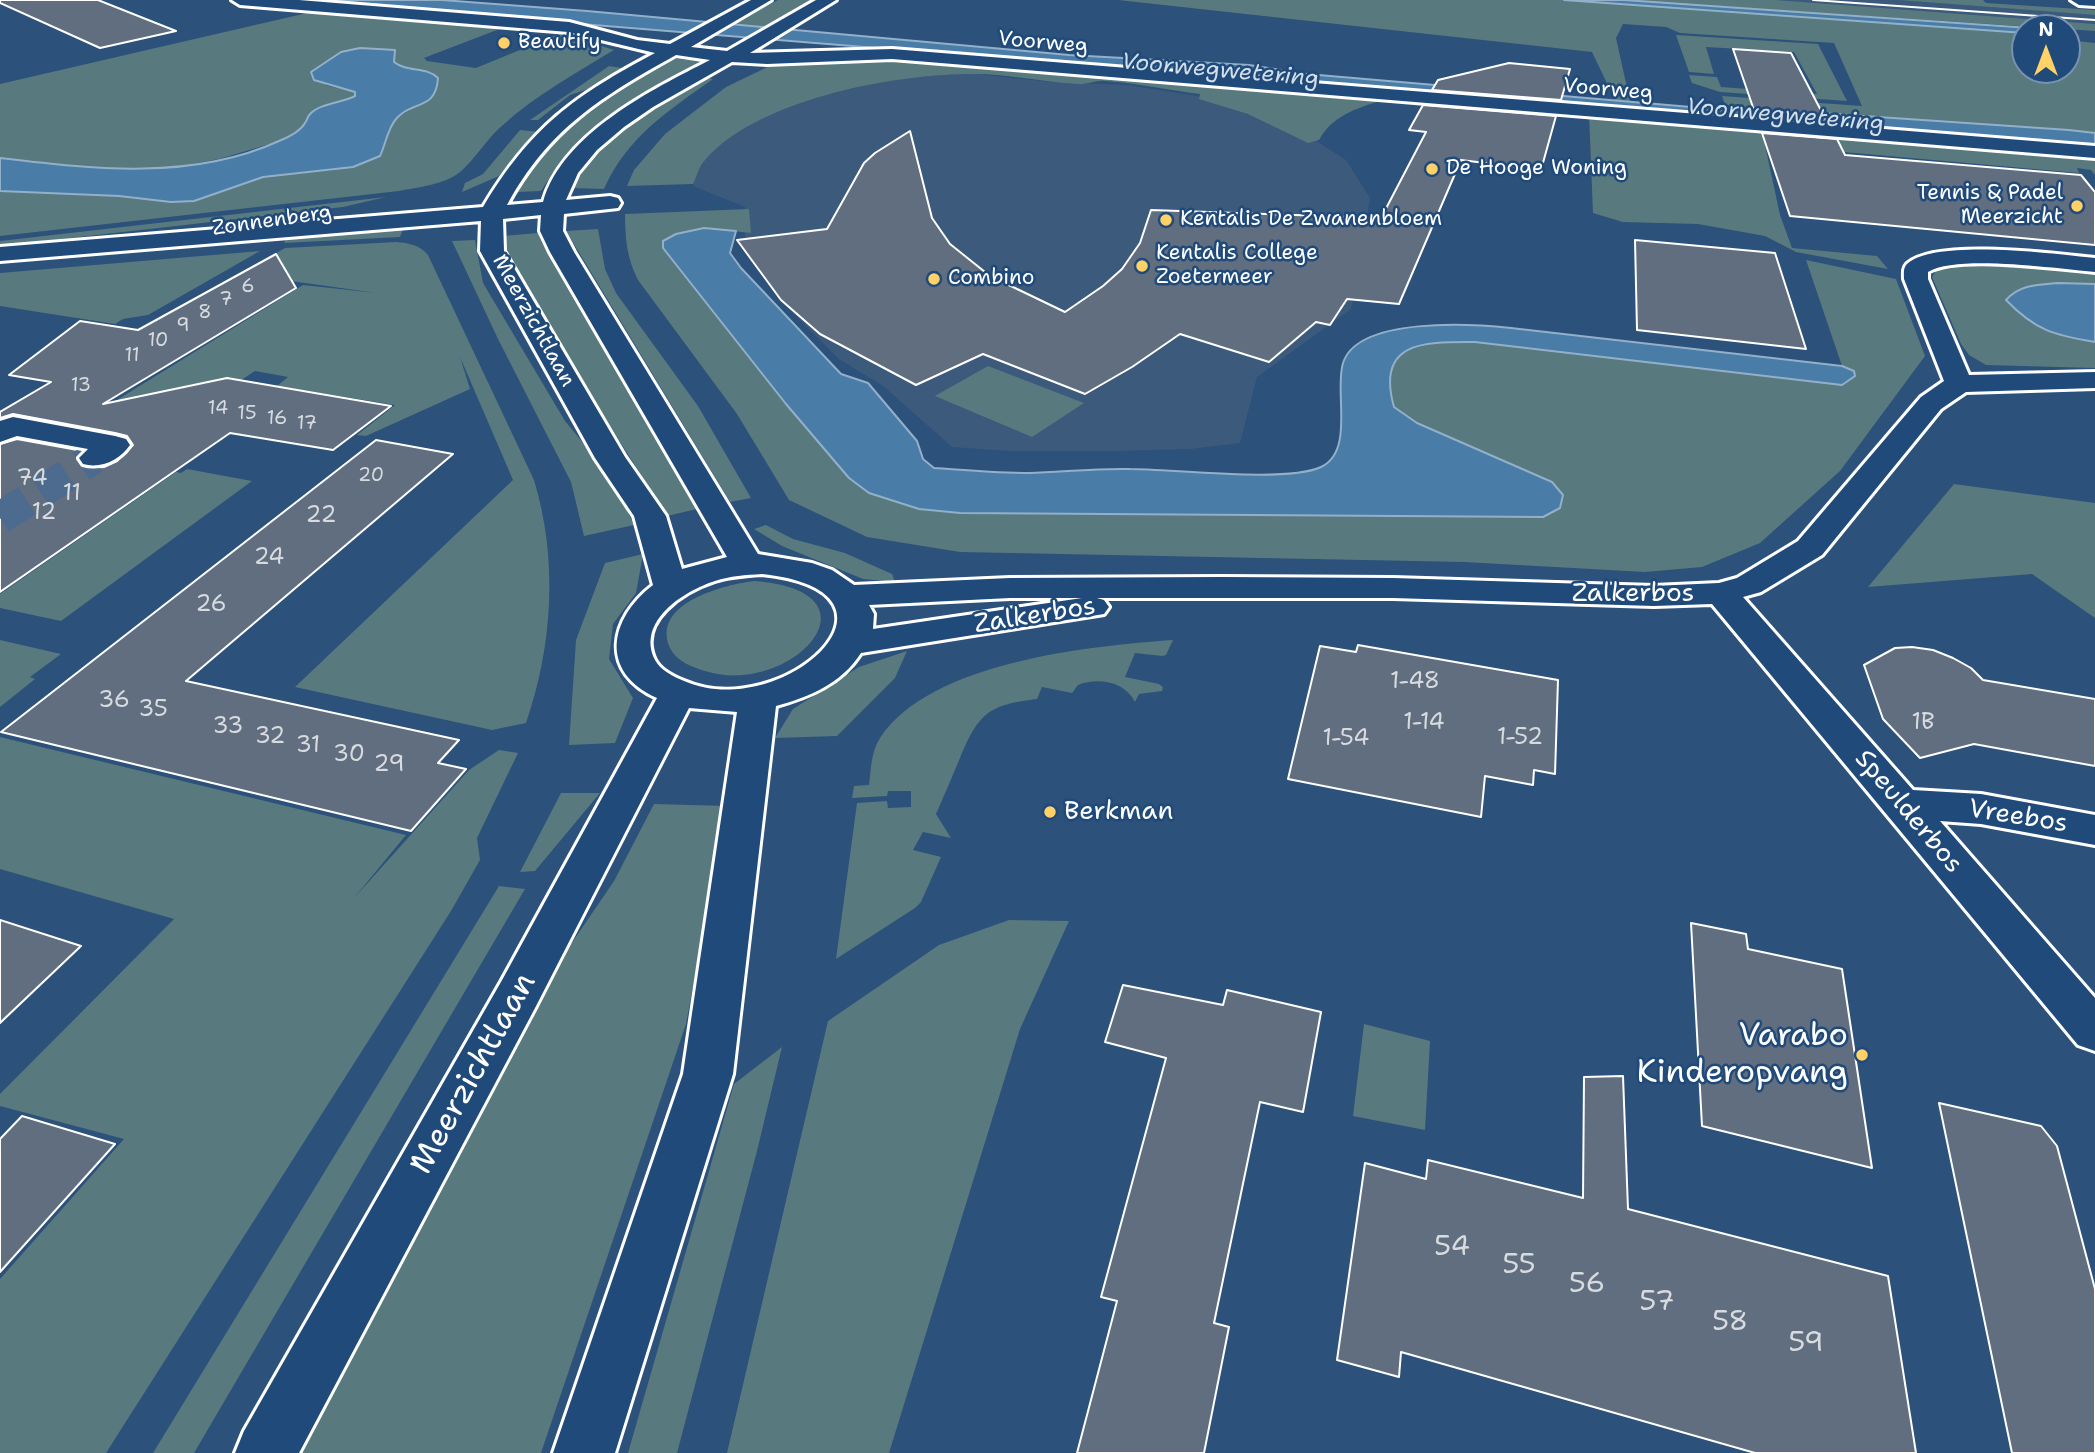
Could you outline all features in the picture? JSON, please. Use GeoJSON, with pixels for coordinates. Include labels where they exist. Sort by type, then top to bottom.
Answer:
{"type":"FeatureCollection","features":[{"type":"Feature","properties":{"kind":"street","name":"Voorweg"},"geometry":{"type":"LineString","coordinates":[[240,0],[569,27],[636,45],[683,44],[731,57],[767,59],[892,54],[2095,152]]}},
{"type":"Feature","properties":{"kind":"street"},"geometry":{"type":"LineString","coordinates":[[494,205],[541,139],[571,113],[611,84],[763,0]]}},
{"type":"Feature","properties":{"kind":"street"},"geometry":{"type":"LineString","coordinates":[[748,565],[562,252],[551,230],[554,202],[572,164],[610,128],[696,75],[828,0]]}},
{"type":"Feature","properties":{"kind":"street"},"geometry":{"type":"LineString","coordinates":[[2079,0],[2095,1]]}},
{"type":"Feature","properties":{"kind":"street","name":"Zonnenberg"},"geometry":{"type":"LineString","coordinates":[[0,254],[100,246],[441,209],[609,199]]}},
{"type":"Feature","properties":{"kind":"street","name":"Meerzichtlaan"},"geometry":{"type":"LineString","coordinates":[[494,205],[492,251],[610,458],[650,516],[671,588]]}},
{"type":"Feature","properties":{"kind":"street"},"geometry":{"type":"LineString","coordinates":[[2095,265],[1970,257],[1931,260],[1916,268],[1916,279],[1959,384],[2057,379],[2095,380]]}},
{"type":"Feature","properties":{"kind":"street","name":"Zalkerbos"},"geometry":{"type":"LineString","coordinates":[[846,596],[1010,588],[1222,587],[1394,588],[1654,596],[1721,593],[1749,585],[1810,548],[1931,403],[1959,384]]}},
{"type":"Feature","properties":{"kind":"street"},"geometry":{"type":"LineString","coordinates":[[0,433],[13,426],[115,445],[94,458]]}},
{"type":"Feature","properties":{"kind":"street"},"geometry":{"type":"LineString","coordinates":[[748,565],[776,565],[812,572],[832,583],[846,596],[855,618],[849,644],[829,667],[809,680],[758,697],[709,699],[678,693],[647,676],[632,651],[636,624],[644,611],[671,588],[700,575],[748,565]]}},
{"type":"Feature","properties":{"kind":"street","name":"Zalkerbos"},"geometry":{"type":"LineString","coordinates":[[849,644],[1222,587]]}},
{"type":"Feature","properties":{"kind":"street","name":"Speulderbos"},"geometry":{"type":"LineString","coordinates":[[1721,593],[2095,1031]]}},
{"type":"Feature","properties":{"kind":"street","name":"Meerzichtlaan"},"geometry":{"type":"LineString","coordinates":[[266,1453],[518,995],[678,693]]}},
{"type":"Feature","properties":{"kind":"street"},"geometry":{"type":"LineString","coordinates":[[584,1453],[708,1074],[758,697]]}},
{"type":"Feature","properties":{"kind":"street","name":"Vreebos"},"geometry":{"type":"LineString","coordinates":[[1899,804],[1981,809],[2095,830]]}},
{"type":"Feature","properties":{"kind":"shaded area"},"geometry":{"type":"Polygon","coordinates":[[[1776,0],[1898,0],[2095,15],[2095,24],[2081,23],[2081,14],[2011,14],[2011,18],[1776,0]]]}},
{"type":"Feature","properties":{"kind":"shaded area"},"geometry":{"type":"Polygon","coordinates":[[[967,73],[1051,82],[1128,85],[1204,97],[1307,135],[1346,160],[1370,198],[1351,309],[1257,377],[1240,443],[1190,449],[1115,451],[1010,451],[952,447],[883,386],[839,359],[779,299],[745,253],[745,207],[693,186],[698,160],[738,127],[792,102],[896,78],[967,73]]]}},
{"type":"Feature","properties":{"kind":"green space"},"geometry":{"type":"Polygon","coordinates":[[[778,0],[812,0],[764,27],[733,24],[778,0]]]}},
{"type":"Feature","properties":{"kind":"green space"},"geometry":{"type":"Polygon","coordinates":[[[1118,0],[1564,0],[2011,32],[2011,84],[2081,84],[2081,42],[2095,43],[2095,133],[1732,107],[1727,110],[1722,96],[1862,106],[1834,43],[1680,33],[1666,27],[1623,24],[1616,38],[1630,101],[1615,100],[1592,52],[1118,0]]]}},
{"type":"Feature","properties":{"kind":"green space"},"geometry":{"type":"Polygon","coordinates":[[[1624,0],[1776,0],[2011,18],[2011,25],[1624,0]]]}},
{"type":"Feature","properties":{"kind":"green space"},"geometry":{"type":"Polygon","coordinates":[[[1898,0],[1983,0],[1986,3],[2095,10],[2095,15],[1898,0]]]}},
{"type":"Feature","properties":{"kind":"green space"},"geometry":{"type":"Polygon","coordinates":[[[320,10],[466,22],[460,24],[502,28],[424,58],[427,61],[476,68],[561,33],[614,50],[529,104],[497,130],[460,172],[439,183],[399,191],[0,236],[0,191],[119,196],[171,202],[194,201],[263,177],[334,170],[380,156],[396,118],[409,111],[407,69],[394,62],[325,85],[355,92],[355,96],[317,110],[297,136],[219,159],[135,175],[0,161],[0,84],[320,10]]]}},
{"type":"Feature","properties":{"kind":"green space"},"geometry":{"type":"Polygon","coordinates":[[[2081,23],[2095,24],[2095,31],[2081,30],[2081,23]]]}},
{"type":"Feature","properties":{"kind":"green space"},"geometry":{"type":"Polygon","coordinates":[[[1676,35],[1818,44],[1847,101],[1720,92],[1692,83],[1689,75],[1717,77],[1721,87],[1817,94],[1794,52],[1706,47],[1714,74],[1689,72],[1676,35]]]}},
{"type":"Feature","properties":{"kind":"green space"},"geometry":{"type":"Polygon","coordinates":[[[670,58],[702,61],[628,106],[586,136],[573,148],[541,191],[518,192],[548,150],[585,115],[670,58]]]}},
{"type":"Feature","properties":{"kind":"green space"},"geometry":{"type":"Polygon","coordinates":[[[896,58],[1389,98],[1341,117],[1332,123],[1319,140],[1308,143],[1248,114],[1199,99],[1200,94],[1117,82],[1078,84],[981,74],[901,79],[827,95],[757,121],[728,139],[705,160],[693,184],[627,186],[634,170],[665,134],[726,87],[780,61],[896,58]]]}},
{"type":"Feature","properties":{"kind":"green space"},"geometry":{"type":"Polygon","coordinates":[[[609,66],[628,69],[603,84],[570,95],[538,120],[530,120],[609,66]]]}},
{"type":"Feature","properties":{"kind":"green space"},"geometry":{"type":"Polygon","coordinates":[[[704,77],[713,79],[665,114],[637,140],[624,154],[604,189],[572,188],[615,136],[647,112],[704,77]]]}},
{"type":"Feature","properties":{"kind":"green space"},"geometry":{"type":"Polygon","coordinates":[[[1589,114],[2095,155],[2095,175],[2091,170],[2077,168],[2079,173],[1765,145],[1780,215],[1792,248],[1877,256],[1888,269],[1796,252],[1765,236],[1698,224],[1623,222],[1593,213],[1589,114]]]}},
{"type":"Feature","properties":{"kind":"green space"},"geometry":{"type":"Polygon","coordinates":[[[520,130],[539,132],[499,176],[462,192],[465,183],[483,174],[520,130]]]}},
{"type":"Feature","properties":{"kind":"green space"},"geometry":{"type":"Polygon","coordinates":[[[386,197],[343,207],[0,246],[0,241],[386,197]]]}},
{"type":"Feature","properties":{"kind":"green space"},"geometry":{"type":"Polygon","coordinates":[[[749,209],[751,233],[704,228],[668,237],[663,248],[786,404],[849,478],[919,509],[960,513],[1543,517],[1563,495],[1552,482],[1417,423],[1394,407],[1390,395],[1392,362],[1421,346],[1475,342],[1854,371],[1842,366],[1806,260],[1896,279],[1925,356],[1840,471],[1760,543],[1702,567],[1645,572],[1464,562],[960,552],[867,537],[789,500],[737,414],[638,280],[627,248],[625,214],[749,209]]]}},
{"type":"Feature","properties":{"kind":"green space"},"geometry":{"type":"Polygon","coordinates":[[[404,226],[400,237],[284,243],[289,234],[404,226]]]}},
{"type":"Feature","properties":{"kind":"green space"},"geometry":{"type":"Polygon","coordinates":[[[598,229],[605,269],[616,293],[698,406],[751,498],[730,502],[566,231],[598,229]]]}},
{"type":"Feature","properties":{"kind":"green space"},"geometry":{"type":"Polygon","coordinates":[[[538,233],[697,509],[667,516],[512,271],[502,236],[538,233]]]}},
{"type":"Feature","properties":{"kind":"green space"},"geometry":{"type":"Polygon","coordinates":[[[475,240],[483,283],[565,421],[610,475],[634,525],[584,536],[571,482],[498,339],[452,241],[475,240]]]}},
{"type":"Feature","properties":{"kind":"green space"},"geometry":{"type":"Polygon","coordinates":[[[396,242],[414,245],[428,255],[534,480],[547,540],[549,602],[542,663],[526,723],[492,730],[295,687],[513,480],[460,357],[470,389],[366,436],[357,435],[395,405],[277,386],[288,377],[255,371],[185,417],[112,403],[303,285],[377,293],[240,274],[285,248],[396,242]]]}},
{"type":"Feature","properties":{"kind":"green space"},"geometry":{"type":"Polygon","coordinates":[[[260,251],[148,315],[123,319],[115,324],[0,306],[0,273],[260,251]]]}},
{"type":"Feature","properties":{"kind":"green space"},"geometry":{"type":"Polygon","coordinates":[[[2009,263],[2095,270],[2095,284],[2058,283],[2042,329],[2095,342],[2095,368],[1986,365],[1969,355],[1961,344],[1932,277],[1937,269],[1954,264],[2009,263]]]}},
{"type":"Feature","properties":{"kind":"green space"},"geometry":{"type":"Polygon","coordinates":[[[988,366],[1084,403],[1032,437],[935,396],[988,366]]]}},
{"type":"Feature","properties":{"kind":"green space"},"geometry":{"type":"Polygon","coordinates":[[[187,469],[252,481],[61,621],[0,608],[0,594],[176,472],[181,473],[187,469]]]}},
{"type":"Feature","properties":{"kind":"green space"},"geometry":{"type":"Polygon","coordinates":[[[1954,484],[2095,503],[2095,618],[2032,574],[1868,587],[1954,484]]]}},
{"type":"Feature","properties":{"kind":"green space"},"geometry":{"type":"Polygon","coordinates":[[[766,525],[793,539],[845,553],[892,574],[895,582],[863,579],[782,546],[754,529],[766,525]]]}},
{"type":"Feature","properties":{"kind":"green space"},"geometry":{"type":"Polygon","coordinates":[[[643,554],[636,593],[613,624],[609,659],[633,698],[615,743],[569,745],[576,640],[605,563],[643,554]]]}},
{"type":"Feature","properties":{"kind":"green space"},"geometry":{"type":"Polygon","coordinates":[[[755,581],[795,589],[816,604],[821,621],[812,640],[794,657],[768,670],[737,675],[705,671],[676,657],[670,648],[667,632],[671,619],[680,608],[710,592],[755,581]]]}},
{"type":"Feature","properties":{"kind":"green space"},"geometry":{"type":"Polygon","coordinates":[[[0,640],[61,654],[30,677],[35,679],[0,707],[0,640]]]}},
{"type":"Feature","properties":{"kind":"green space"},"geometry":{"type":"Polygon","coordinates":[[[1173,640],[1166,655],[1135,653],[1125,677],[1163,687],[1162,691],[1139,694],[1135,702],[1131,695],[1118,686],[1094,681],[1078,685],[1072,693],[1042,687],[1037,699],[1007,704],[987,714],[973,731],[936,814],[951,838],[923,832],[913,850],[941,857],[921,902],[836,959],[857,803],[887,801],[888,808],[911,807],[911,791],[888,791],[887,796],[852,798],[854,786],[869,785],[877,743],[904,712],[935,691],[973,675],[1014,663],[1099,647],[1173,640]]]}},
{"type":"Feature","properties":{"kind":"green space"},"geometry":{"type":"Polygon","coordinates":[[[907,651],[895,678],[837,736],[775,738],[793,709],[859,667],[907,651]]]}},
{"type":"Feature","properties":{"kind":"green space"},"geometry":{"type":"Polygon","coordinates":[[[0,737],[406,835],[354,898],[469,770],[499,750],[518,753],[477,838],[480,860],[451,911],[106,1453],[0,1453],[0,1279],[124,1139],[0,1106],[0,1094],[174,919],[0,869],[0,737]]]}},
{"type":"Feature","properties":{"kind":"green space"},"geometry":{"type":"Polygon","coordinates":[[[561,793],[600,793],[535,871],[520,872],[561,793]]]}},
{"type":"Feature","properties":{"kind":"green space"},"geometry":{"type":"Polygon","coordinates":[[[654,804],[727,806],[686,1024],[541,1453],[296,1453],[567,950],[614,881],[654,804]]]}},
{"type":"Feature","properties":{"kind":"green space"},"geometry":{"type":"Polygon","coordinates":[[[499,886],[525,889],[194,1453],[153,1453],[499,886]]]}},
{"type":"Feature","properties":{"kind":"green space"},"geometry":{"type":"Polygon","coordinates":[[[1009,920],[1069,921],[1020,1029],[889,1453],[727,1453],[828,1021],[939,945],[1009,920]]]}},
{"type":"Feature","properties":{"kind":"green space"},"geometry":{"type":"Polygon","coordinates":[[[1364,1024],[1430,1041],[1425,1130],[1353,1116],[1364,1024]]]}},
{"type":"Feature","properties":{"kind":"green space"},"geometry":{"type":"Polygon","coordinates":[[[782,1047],[677,1453],[628,1453],[734,1084],[782,1047]]]}},
{"type":"Feature","properties":{"kind":"water","name":"Voorwegwetering"},"geometry":{"type":"Polygon","coordinates":[[[286,0],[442,0],[1069,55],[1249,65],[1307,74],[1726,110],[1732,107],[2069,130],[2095,133],[2095,147],[286,0]]]}},
{"type":"Feature","properties":{"kind":"water"},"geometry":{"type":"Polygon","coordinates":[[[1564,0],[1624,0],[2011,27],[2011,32],[1564,0]]]}},
{"type":"Feature","properties":{"kind":"water"},"geometry":{"type":"Polygon","coordinates":[[[360,48],[395,50],[394,62],[428,72],[438,78],[433,96],[396,119],[380,156],[353,167],[263,177],[194,201],[171,202],[119,196],[0,191],[0,158],[106,168],[177,167],[246,154],[279,141],[300,129],[314,110],[355,96],[355,92],[314,80],[311,72],[341,52],[360,48]]]}},
{"type":"Feature","properties":{"kind":"water"},"geometry":{"type":"Polygon","coordinates":[[[704,228],[736,231],[730,253],[741,268],[841,374],[868,383],[917,441],[923,459],[934,468],[1017,473],[1118,469],[1257,475],[1305,472],[1321,467],[1331,459],[1338,448],[1341,434],[1341,375],[1343,363],[1353,348],[1370,337],[1418,326],[1471,325],[1511,328],[1842,366],[1854,371],[1855,376],[1842,385],[1475,342],[1423,345],[1409,349],[1398,357],[1392,369],[1390,385],[1394,407],[1417,423],[1552,482],[1563,495],[1560,508],[1543,517],[960,513],[919,509],[869,493],[849,478],[786,404],[663,248],[663,241],[676,234],[704,228]]]}},
{"type":"Feature","properties":{"kind":"water"},"geometry":{"type":"Polygon","coordinates":[[[2058,283],[2095,284],[2095,342],[2046,330],[2026,318],[2006,300],[2023,288],[2058,283]]]}},
{"type":"Feature","properties":{"kind":"building"},"geometry":{"type":"Polygon","coordinates":[[[0,0],[98,0],[176,31],[100,48],[0,3],[0,0]]]}},
{"type":"Feature","properties":{"kind":"building"},"geometry":{"type":"Polygon","coordinates":[[[1733,49],[1791,53],[1827,122],[1756,116],[1733,49]]]}},
{"type":"Feature","properties":{"kind":"building"},"geometry":{"type":"Polygon","coordinates":[[[1509,63],[1570,69],[1561,100],[1432,90],[1438,80],[1509,63]]]}},
{"type":"Feature","properties":{"kind":"building"},"geometry":{"type":"Polygon","coordinates":[[[1423,105],[1556,116],[1541,170],[1461,160],[1399,304],[1347,299],[1330,325],[1316,322],[1269,362],[1180,334],[1132,367],[1085,394],[983,354],[916,385],[820,334],[781,300],[737,240],[827,229],[864,163],[910,131],[932,218],[950,244],[990,276],[1065,312],[1103,286],[1122,269],[1140,243],[1151,210],[1381,218],[1426,132],[1409,130],[1423,105]]]}},
{"type":"Feature","properties":{"kind":"building"},"geometry":{"type":"Polygon","coordinates":[[[1762,133],[1837,139],[1845,155],[2081,175],[2095,192],[2095,245],[1790,216],[1762,133]]]}},
{"type":"Feature","properties":{"kind":"building"},"geometry":{"type":"Polygon","coordinates":[[[1635,240],[1775,253],[1806,349],[1637,330],[1635,240]]]}},
{"type":"Feature","properties":{"kind":"building"},"geometry":{"type":"Polygon","coordinates":[[[276,254],[296,288],[103,404],[227,378],[391,406],[333,450],[230,433],[0,592],[0,444],[17,439],[83,451],[77,459],[83,467],[90,468],[104,467],[117,461],[133,445],[127,436],[115,433],[13,414],[0,418],[0,412],[51,382],[9,375],[80,321],[138,330],[276,254]]]}},
{"type":"Feature","properties":{"kind":"building"},"geometry":{"type":"Polygon","coordinates":[[[376,440],[453,454],[186,681],[459,740],[438,763],[466,769],[411,831],[1,732],[376,440]]]}},
{"type":"Feature","properties":{"kind":"building"},"geometry":{"type":"Polygon","coordinates":[[[1358,645],[1558,680],[1555,774],[1534,770],[1533,785],[1485,776],[1481,817],[1288,779],[1320,646],[1356,652],[1358,645]]]}},
{"type":"Feature","properties":{"kind":"building"},"geometry":{"type":"Polygon","coordinates":[[[1895,648],[1933,650],[1953,658],[1971,668],[1983,680],[2095,699],[2095,766],[1974,744],[1920,758],[1883,719],[1864,665],[1895,648]]]}},
{"type":"Feature","properties":{"kind":"building"},"geometry":{"type":"Polygon","coordinates":[[[0,920],[81,946],[0,1023],[0,920]]]}},
{"type":"Feature","properties":{"kind":"building"},"geometry":{"type":"Polygon","coordinates":[[[1691,923],[1746,934],[1748,949],[1842,969],[1872,1168],[1702,1126],[1691,923]]]}},
{"type":"Feature","properties":{"kind":"building"},"geometry":{"type":"Polygon","coordinates":[[[1123,985],[1223,1005],[1227,990],[1321,1012],[1303,1112],[1260,1102],[1214,1323],[1229,1327],[1204,1453],[1077,1453],[1117,1301],[1101,1297],[1166,1058],[1105,1042],[1123,985]]]}},
{"type":"Feature","properties":{"kind":"building"},"geometry":{"type":"Polygon","coordinates":[[[1623,1076],[1628,1209],[1888,1276],[1916,1453],[1755,1453],[1401,1352],[1399,1377],[1337,1360],[1365,1163],[1426,1179],[1428,1160],[1583,1198],[1584,1077],[1623,1076]]]}},
{"type":"Feature","properties":{"kind":"building"},"geometry":{"type":"Polygon","coordinates":[[[1939,1103],[2041,1126],[2057,1146],[2095,1289],[2095,1453],[2012,1453],[1939,1103]]]}},
{"type":"Feature","properties":{"kind":"building"},"geometry":{"type":"Polygon","coordinates":[[[22,1116],[115,1144],[0,1272],[0,1139],[22,1116]]]}},
{"type":"Feature","properties":{"kind":"tunnel"},"geometry":{"type":"LineString","coordinates":[[0,518],[94,458]]}},
{"type":"Feature","properties":{"kind":"tram line"},"geometry":{"type":"LineString","coordinates":[[1813,0],[2095,20]]}},
{"type":"Feature","properties":{"kind":"place","name":"Beautify"},"geometry":{"type":"Point","coordinates":[504,43]}},
{"type":"Feature","properties":{"kind":"place","name":"De Hooge Woning"},"geometry":{"type":"Point","coordinates":[1432,169]}},
{"type":"Feature","properties":{"kind":"place","name":"Tennis & Padel Meerzicht"},"geometry":{"type":"Point","coordinates":[2077,206]}},
{"type":"Feature","properties":{"kind":"place","name":"Kentalis De Zwanenbloem"},"geometry":{"type":"Point","coordinates":[1166,220]}},
{"type":"Feature","properties":{"kind":"place","name":"Kentalis College Zoetermeer"},"geometry":{"type":"Point","coordinates":[1142,266]}},
{"type":"Feature","properties":{"kind":"place","name":"Combino"},"geometry":{"type":"Point","coordinates":[934,279]}},
{"type":"Feature","properties":{"kind":"place","name":"Berkman"},"geometry":{"type":"Point","coordinates":[1050,812]}},
{"type":"Feature","properties":{"kind":"place","name":"Varabo Kinderopvang"},"geometry":{"type":"Point","coordinates":[1862,1055]}}]}
